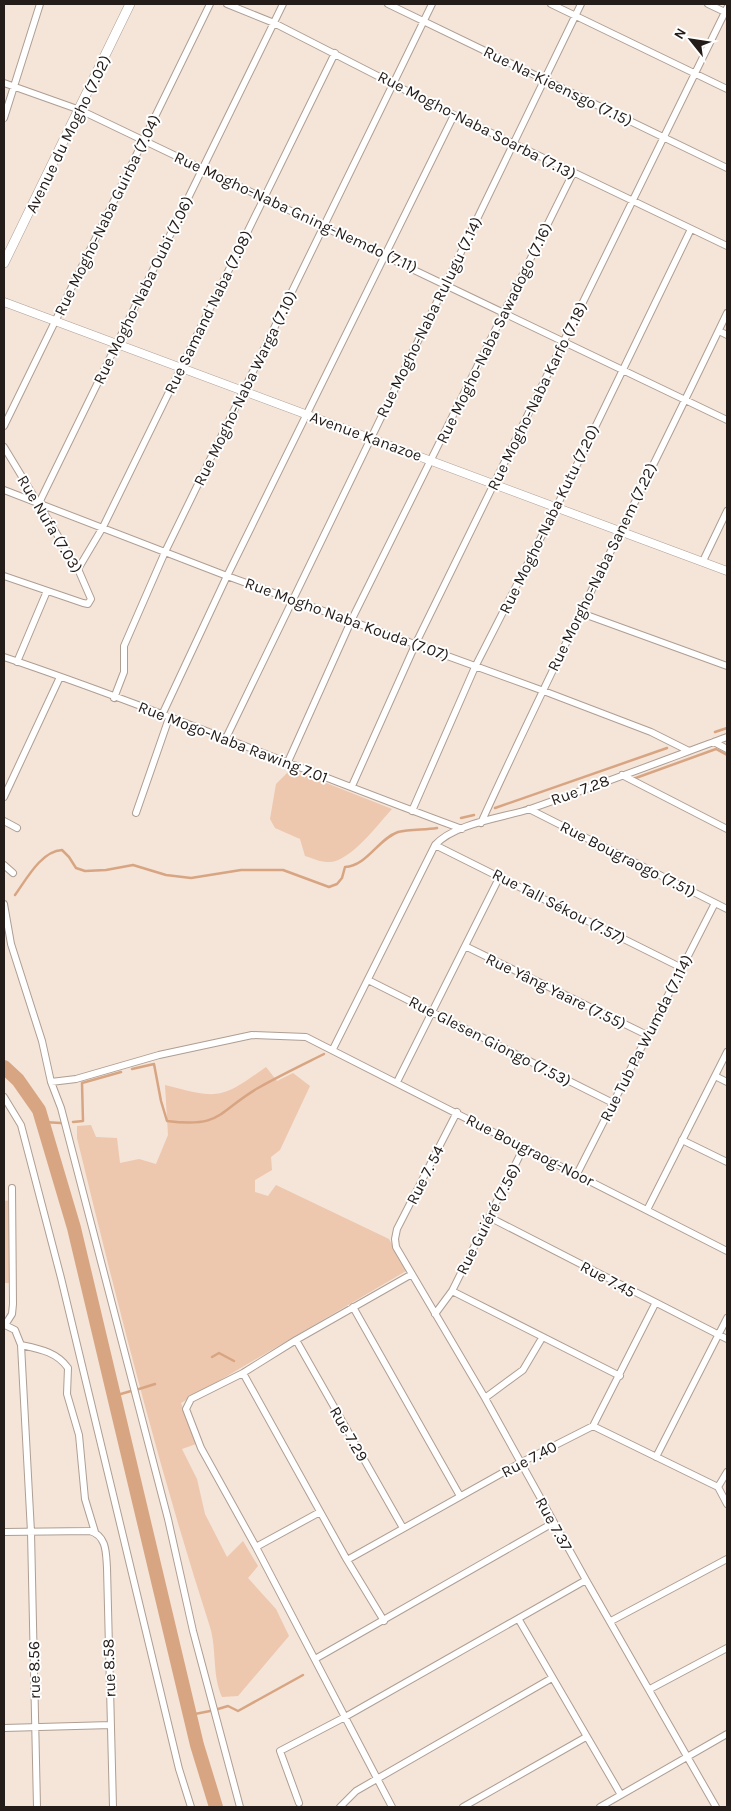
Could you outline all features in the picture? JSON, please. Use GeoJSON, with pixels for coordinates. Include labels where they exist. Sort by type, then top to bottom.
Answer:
{"type":"FeatureCollection","features":[{"type":"Feature","properties":{"kind":"main road","name":"Avenue du Mogho (7.02)"},"geometry":{"type":"LineString","coordinates":[[4,263],[130,4]]}},
{"type":"Feature","properties":{"kind":"street"},"geometry":{"type":"LineString","coordinates":[[4,118],[40,4]]}},
{"type":"Feature","properties":{"kind":"street","name":"Rue Mogho-Naba Guirba (7.04)"},"geometry":{"type":"LineString","coordinates":[[4,426],[210,4]]}},
{"type":"Feature","properties":{"kind":"street","name":"Rue Mogho-Naba Soarba (7.13)"},"geometry":{"type":"LineString","coordinates":[[227,4],[274,23],[454,115],[727,246]]}},
{"type":"Feature","properties":{"kind":"street","name":"Rue Mogho-Naba Oubi (7.06)"},"geometry":{"type":"LineString","coordinates":[[37,502],[283,4]]}},
{"type":"Feature","properties":{"kind":"street","name":"Rue Na-Kieensgo (7.15)"},"geometry":{"type":"LineString","coordinates":[[388,4],[727,168]]}},
{"type":"Feature","properties":{"kind":"street","name":"Rue Mogho-Naba Warga (7.10)"},"geometry":{"type":"LineString","coordinates":[[114,698],[124,672],[124,646],[165,552],[432,4]]}},
{"type":"Feature","properties":{"kind":"street"},"geometry":{"type":"LineString","coordinates":[[552,4],[696,72],[727,89]]}},
{"type":"Feature","properties":{"kind":"street","name":"Rue Mogho-Naba Rulugu (7.14)"},"geometry":{"type":"LineString","coordinates":[[226,738],[295,598],[444,283],[581,4]]}},
{"type":"Feature","properties":{"kind":"street"},"geometry":{"type":"LineString","coordinates":[[708,4],[727,11]]}},
{"type":"Feature","properties":{"kind":"street","name":"Rue Mogho-Naba Karfo (7.18)"},"geometry":{"type":"LineString","coordinates":[[352,786],[416,643],[632,200],[727,11]]}},
{"type":"Feature","properties":{"kind":"street","name":"Rue Samand Naba (7.08)"},"geometry":{"type":"LineString","coordinates":[[78,569],[103,527],[335,53]]}},
{"type":"Feature","properties":{"kind":"street","name":"Rue Mogho-Naba Gning-Nemdo (7.11)"},"geometry":{"type":"LineString","coordinates":[[4,83],[80,110],[727,420]]}},
{"type":"Feature","properties":{"kind":"street"},"geometry":{"type":"LineString","coordinates":[[136,812],[165,716],[227,576],[454,115]]}},
{"type":"Feature","properties":{"kind":"street","name":"Rue Mogho-Naba Sawadogo (7.16)"},"geometry":{"type":"LineString","coordinates":[[286,764],[352,619],[573,173]]}},
{"type":"Feature","properties":{"kind":"street","name":"Rue Mogho-Naba Kutu (7.20)"},"geometry":{"type":"LineString","coordinates":[[412,811],[475,667],[556,508],[692,229]]}},
{"type":"Feature","properties":{"kind":"street","name":"Avenue Kanazoe"},"geometry":{"type":"LineString","coordinates":[[4,302],[727,571]]}},
{"type":"Feature","properties":{"kind":"street","name":"Rue Morgho-Naba Sanem (7.22)"},"geometry":{"type":"LineString","coordinates":[[481,822],[541,690],[581,613],[727,313]]}},
{"type":"Feature","properties":{"kind":"street"},"geometry":{"type":"LineString","coordinates":[[719,331],[727,335]]}},
{"type":"Feature","properties":{"kind":"street","name":"Rue Nufa (7.03)"},"geometry":{"type":"LineString","coordinates":[[4,447],[78,569],[89,593],[90,602],[84,604],[48,591]]}},
{"type":"Feature","properties":{"kind":"street","name":"Rue Mogho Naba Kouda (7.07)"},"geometry":{"type":"LineString","coordinates":[[4,490],[227,576],[295,598],[475,667],[541,690],[651,732],[689,751]]}},
{"type":"Feature","properties":{"kind":"street"},"geometry":{"type":"LineString","coordinates":[[703,561],[727,510]]}},
{"type":"Feature","properties":{"kind":"street"},"geometry":{"type":"LineString","coordinates":[[4,576],[48,591],[17,662]]}},
{"type":"Feature","properties":{"kind":"street"},"geometry":{"type":"LineString","coordinates":[[581,613],[727,666]]}},
{"type":"Feature","properties":{"kind":"street","name":"Rue Mogo-Naba Rawing 7.01"},"geometry":{"type":"LineString","coordinates":[[4,657],[226,738],[286,764],[352,786],[462,829]]}},
{"type":"Feature","properties":{"kind":"street"},"geometry":{"type":"LineString","coordinates":[[4,797],[60,677]]}},
{"type":"Feature","properties":{"kind":"street","name":"Rue 7.28"},"geometry":{"type":"LineString","coordinates":[[435,845],[441,839],[462,829],[529,809],[727,737]]}},
{"type":"Feature","properties":{"kind":"street"},"geometry":{"type":"LineString","coordinates":[[714,742],[727,748]]}},
{"type":"Feature","properties":{"kind":"street"},"geometry":{"type":"LineString","coordinates":[[622,775],[727,829]]}},
{"type":"Feature","properties":{"kind":"street","name":"Rue Bougraogo (7.51)"},"geometry":{"type":"LineString","coordinates":[[529,809],[727,909]]}},
{"type":"Feature","properties":{"kind":"street"},"geometry":{"type":"LineString","coordinates":[[4,821],[17,828]]}},
{"type":"Feature","properties":{"kind":"street"},"geometry":{"type":"LineString","coordinates":[[333,1049],[435,845]]}},
{"type":"Feature","properties":{"kind":"street","name":"Rue Tall Sékou (7.57)"},"geometry":{"type":"LineString","coordinates":[[435,845],[682,968]]}},
{"type":"Feature","properties":{"kind":"street"},"geometry":{"type":"LineString","coordinates":[[4,865],[13,873]]}},
{"type":"Feature","properties":{"kind":"street"},"geometry":{"type":"LineString","coordinates":[[397,1082],[500,876]]}},
{"type":"Feature","properties":{"kind":"street","name":"Rue Tub Pa Wumda (7.114)"},"geometry":{"type":"LineString","coordinates":[[577,1174],[715,903]]}},
{"type":"Feature","properties":{"kind":"street"},"geometry":{"type":"LineString","coordinates":[[4,904],[10,944],[42,1041],[51,1082],[62,1108],[141,1411],[193,1631],[240,1807]]}},
{"type":"Feature","properties":{"kind":"street","name":"Rue Yâng Yaare (7.55)"},"geometry":{"type":"LineString","coordinates":[[465,946],[648,1035]]}},
{"type":"Feature","properties":{"kind":"street","name":"Rue Glesen Giongo (7.53)"},"geometry":{"type":"LineString","coordinates":[[368,980],[613,1103]]}},
{"type":"Feature","properties":{"kind":"street","name":"Rue Bougraog-Noor"},"geometry":{"type":"LineString","coordinates":[[51,1082],[76,1079],[159,1055],[252,1035],[306,1036],[727,1251]]}},
{"type":"Feature","properties":{"kind":"street"},"geometry":{"type":"LineString","coordinates":[[646,1210],[727,1052]]}},
{"type":"Feature","properties":{"kind":"street"},"geometry":{"type":"LineString","coordinates":[[715,1076],[727,1082]]}},
{"type":"Feature","properties":{"kind":"street"},"geometry":{"type":"LineString","coordinates":[[4,1097],[21,1125],[61,1278],[180,1769],[192,1807]]}},
{"type":"Feature","properties":{"kind":"street","name":"Rue 7. 54"},"geometry":{"type":"LineString","coordinates":[[395,1239],[397,1229],[457,1112]]}},
{"type":"Feature","properties":{"kind":"street"},"geometry":{"type":"LineString","coordinates":[[682,1140],[727,1162]]}},
{"type":"Feature","properties":{"kind":"street","name":"Rue Guiéré (7.56)"},"geometry":{"type":"LineString","coordinates":[[435,1314],[452,1291],[524,1147]]}},
{"type":"Feature","properties":{"kind":"street"},"geometry":{"type":"LineString","coordinates":[[12,1188],[13,1304],[12,1314],[4,1325],[15,1330],[20,1338],[21,1345]]}},
{"type":"Feature","properties":{"kind":"street","name":"Rue 7.45"},"geometry":{"type":"LineString","coordinates":[[489,1217],[655,1304],[727,1339]]}},
{"type":"Feature","properties":{"kind":"street","name":"Rue 7.37"},"geometry":{"type":"LineString","coordinates":[[395,1239],[396,1247],[485,1398],[553,1523],[611,1620],[716,1807]]}},
{"type":"Feature","properties":{"kind":"street"},"geometry":{"type":"LineString","coordinates":[[392,1807],[256,1546],[200,1448],[186,1409],[191,1398],[243,1373],[296,1340],[412,1274]]}},
{"type":"Feature","properties":{"kind":"street"},"geometry":{"type":"LineString","coordinates":[[452,1291],[620,1376]]}},
{"type":"Feature","properties":{"kind":"street"},"geometry":{"type":"LineString","coordinates":[[655,1304],[593,1426],[718,1487],[727,1504]]}},
{"type":"Feature","properties":{"kind":"street"},"geometry":{"type":"LineString","coordinates":[[353,1307],[460,1496]]}},
{"type":"Feature","properties":{"kind":"street"},"geometry":{"type":"LineString","coordinates":[[656,1457],[727,1318]]}},
{"type":"Feature","properties":{"kind":"street"},"geometry":{"type":"LineString","coordinates":[[485,1398],[524,1370],[542,1338]]}},
{"type":"Feature","properties":{"kind":"street","name":"Rue 7.29"},"geometry":{"type":"LineString","coordinates":[[296,1340],[403,1528]]}},
{"type":"Feature","properties":{"kind":"street","name":"rue 8.56"},"geometry":{"type":"LineString","coordinates":[[21,1345],[31,1532],[37,1807]]}},
{"type":"Feature","properties":{"kind":"street","name":"rue 8.58"},"geometry":{"type":"LineString","coordinates":[[21,1345],[41,1349],[57,1356],[68,1368],[68,1394],[79,1435],[85,1499],[95,1532],[104,1542],[106,1549],[113,1807]]}},
{"type":"Feature","properties":{"kind":"street"},"geometry":{"type":"LineString","coordinates":[[243,1373],[347,1560],[384,1621]]}},
{"type":"Feature","properties":{"kind":"street","name":"Rue 7.40"},"geometry":{"type":"LineString","coordinates":[[347,1560],[520,1463],[593,1426]]}},
{"type":"Feature","properties":{"kind":"street"},"geometry":{"type":"LineString","coordinates":[[718,1487],[727,1472]]}},
{"type":"Feature","properties":{"kind":"street"},"geometry":{"type":"LineString","coordinates":[[256,1546],[320,1512]]}},
{"type":"Feature","properties":{"kind":"street"},"geometry":{"type":"LineString","coordinates":[[315,1659],[553,1523]]}},
{"type":"Feature","properties":{"kind":"street"},"geometry":{"type":"LineString","coordinates":[[4,1532],[95,1532]]}},
{"type":"Feature","properties":{"kind":"street"},"geometry":{"type":"LineString","coordinates":[[611,1620],[727,1559]]}},
{"type":"Feature","properties":{"kind":"street"},"geometry":{"type":"LineString","coordinates":[[298,1803],[280,1751],[346,1717],[519,1620],[586,1580]]}},
{"type":"Feature","properties":{"kind":"street"},"geometry":{"type":"LineString","coordinates":[[519,1620],[621,1795]]}},
{"type":"Feature","properties":{"kind":"street"},"geometry":{"type":"LineString","coordinates":[[650,1689],[727,1648]]}},
{"type":"Feature","properties":{"kind":"street"},"geometry":{"type":"LineString","coordinates":[[340,1807],[356,1791],[552,1678]]}},
{"type":"Feature","properties":{"kind":"street"},"geometry":{"type":"LineString","coordinates":[[4,1728],[111,1725]]}},
{"type":"Feature","properties":{"kind":"street"},"geometry":{"type":"LineString","coordinates":[[600,1807],[727,1734]]}},
{"type":"Feature","properties":{"kind":"street"},"geometry":{"type":"LineString","coordinates":[[463,1807],[586,1736]]}},
{"type":"Feature","properties":{"kind":"shaded area"},"geometry":{"type":"Polygon","coordinates":[[[291,769],[392,809],[354,850],[344,857],[336,861],[327,862],[305,856],[300,839],[275,828],[270,819],[276,784],[291,769]]]}},
{"type":"Feature","properties":{"kind":"shaded area"},"geometry":{"type":"Polygon","coordinates":[[[266,1067],[277,1081],[293,1073],[310,1086],[280,1150],[271,1157],[272,1170],[255,1180],[255,1192],[268,1196],[276,1185],[389,1239],[406,1271],[181,1403],[196,1444],[182,1449],[197,1479],[205,1514],[227,1557],[243,1541],[258,1566],[248,1578],[276,1609],[289,1636],[238,1696],[222,1697],[217,1680],[210,1627],[173,1506],[139,1384],[77,1138],[77,1126],[91,1125],[96,1137],[117,1138],[120,1163],[139,1159],[156,1164],[168,1135],[165,1085],[197,1093],[218,1094],[238,1086],[266,1067]]]}},
{"type":"Feature","properties":{"kind":"shaded area"},"geometry":{"type":"Polygon","coordinates":[[[11,1200],[13,1283],[4,1283],[4,1201],[11,1200]]]}},
{"type":"Feature","properties":{"kind":"waterway"},"geometry":{"type":"LineString","coordinates":[[715,732],[727,728]]}},
{"type":"Feature","properties":{"kind":"waterway"},"geometry":{"type":"LineString","coordinates":[[495,808],[667,748]]}},
{"type":"Feature","properties":{"kind":"waterway"},"geometry":{"type":"LineString","coordinates":[[633,779],[716,749],[727,755]]}},
{"type":"Feature","properties":{"kind":"waterway"},"geometry":{"type":"LineString","coordinates":[[461,818],[474,815]]}},
{"type":"Feature","properties":{"kind":"waterway"},"geometry":{"type":"LineString","coordinates":[[15,895],[29,874],[47,855],[62,850],[76,868],[85,871],[106,870],[133,865],[166,875],[191,878],[241,870],[283,870],[329,887],[337,884],[342,878],[345,867],[360,862],[391,835],[403,831],[437,828]]}},
{"type":"Feature","properties":{"kind":"waterway"},"geometry":{"type":"LineString","coordinates":[[132,1069],[154,1064],[167,1121],[199,1122],[218,1116],[258,1088],[324,1054]]}},
{"type":"Feature","properties":{"kind":"waterway"},"geometry":{"type":"LineString","coordinates":[[4,1067],[18,1080],[39,1110],[74,1228],[197,1745],[216,1807]]}},
{"type":"Feature","properties":{"kind":"waterway"},"geometry":{"type":"LineString","coordinates":[[73,1122],[83,1121],[82,1083],[121,1072]]}},
{"type":"Feature","properties":{"kind":"waterway"},"geometry":{"type":"LineString","coordinates":[[43,1122],[61,1123]]}},
{"type":"Feature","properties":{"kind":"waterway"},"geometry":{"type":"LineString","coordinates":[[212,1357],[219,1353],[234,1361]]}},
{"type":"Feature","properties":{"kind":"waterway"},"geometry":{"type":"LineString","coordinates":[[139,1389],[155,1384]]}},
{"type":"Feature","properties":{"kind":"waterway"},"geometry":{"type":"LineString","coordinates":[[114,1396],[131,1391]]}},
{"type":"Feature","properties":{"kind":"waterway"},"geometry":{"type":"LineString","coordinates":[[218,1709],[228,1706],[238,1711],[303,1675]]}},
{"type":"Feature","properties":{"kind":"waterway"},"geometry":{"type":"LineString","coordinates":[[190,1715],[210,1711]]}}]}
